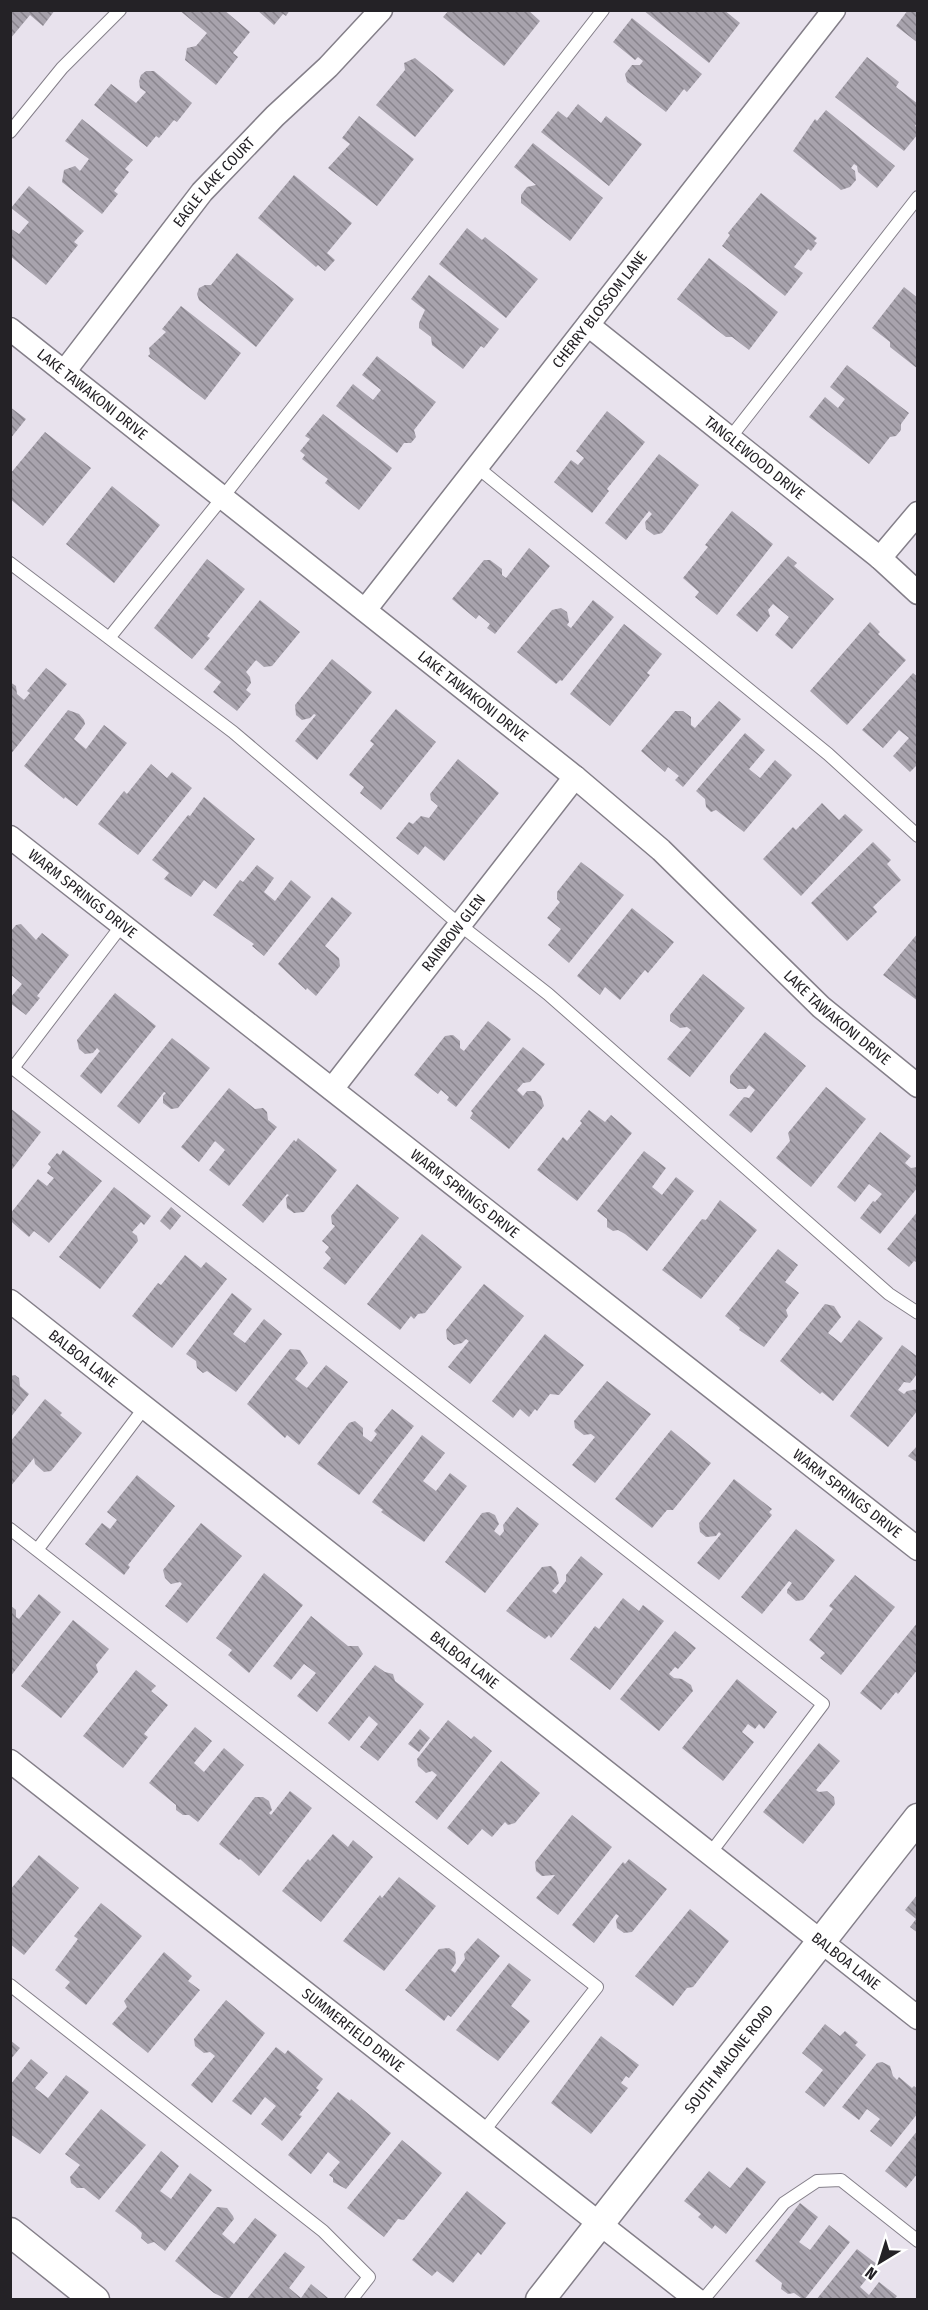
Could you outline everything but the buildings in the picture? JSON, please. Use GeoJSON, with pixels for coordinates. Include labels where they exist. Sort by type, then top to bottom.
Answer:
{"type":"FeatureCollection","features":[{"type":"Feature","properties":{"kind":"street","name":"EAGLE LAKE COURT"},"geometry":{"type":"LineString","coordinates":[[64,372],[202,192],[275,116],[328,67],[381,10]]}},
{"type":"Feature","properties":{"kind":"street","name":"CHERRY BLOSSOM LANE"},"geometry":{"type":"LineString","coordinates":[[365,610],[834,10]]}},
{"type":"Feature","properties":{"kind":"street","name":"TANGLEWOOD DRIVE"},"geometry":{"type":"LineString","coordinates":[[588,324],[880,558],[918,593]]}},
{"type":"Feature","properties":{"kind":"street","name":"LAKE TAWAKONI DRIVE"},"geometry":{"type":"LineString","coordinates":[[10,329],[575,777],[660,850],[821,1007],[918,1086]]}},
{"type":"Feature","properties":{"kind":"street"},"geometry":{"type":"LineString","coordinates":[[880,558],[918,513]]}},
{"type":"Feature","properties":{"kind":"street","name":"RAINBOW GLEN"},"geometry":{"type":"LineString","coordinates":[[332,1089],[575,777]]}},
{"type":"Feature","properties":{"kind":"street","name":"WARM SPRINGS DRIVE"},"geometry":{"type":"LineString","coordinates":[[10,837],[918,1549]]}},
{"type":"Feature","properties":{"kind":"street","name":"BALBOA LANE"},"geometry":{"type":"LineString","coordinates":[[10,1301],[918,2019]]}},
{"type":"Feature","properties":{"kind":"street","name":"SUMMERFIELD DRIVE"},"geometry":{"type":"LineString","coordinates":[[10,1761],[697,2300]]}},
{"type":"Feature","properties":{"kind":"street","name":"SOUTH MALONE ROAD"},"geometry":{"type":"LineString","coordinates":[[540,2300],[918,1818]]}},
{"type":"Feature","properties":{"kind":"street"},"geometry":{"type":"LineString","coordinates":[[10,2232],[95,2300]]}},
{"type":"Feature","properties":{"kind":"lane"},"geometry":{"type":"LineString","coordinates":[[10,132],[62,68],[120,10]]}},
{"type":"Feature","properties":{"kind":"lane"},"geometry":{"type":"LineString","coordinates":[[109,638],[603,10]]}},
{"type":"Feature","properties":{"kind":"lane"},"geometry":{"type":"LineString","coordinates":[[730,438],[918,198]]}},
{"type":"Feature","properties":{"kind":"lane"},"geometry":{"type":"LineString","coordinates":[[477,467],[828,754],[918,836]]}},
{"type":"Feature","properties":{"kind":"lane"},"geometry":{"type":"LineString","coordinates":[[10,563],[233,732],[460,925],[548,994],[889,1294],[918,1313]]}},
{"type":"Feature","properties":{"kind":"lane"},"geometry":{"type":"LineString","coordinates":[[122,925],[12,1067],[824,1704],[710,1855]]}},
{"type":"Feature","properties":{"kind":"lane"},"geometry":{"type":"LineString","coordinates":[[37,1550],[145,1407]]}},
{"type":"Feature","properties":{"kind":"lane"},"geometry":{"type":"LineString","coordinates":[[10,1529],[597,1987],[483,2132]]}},
{"type":"Feature","properties":{"kind":"lane"},"geometry":{"type":"LineString","coordinates":[[10,1985],[323,2231],[369,2277],[351,2300]]}},
{"type":"Feature","properties":{"kind":"lane"},"geometry":{"type":"LineString","coordinates":[[703,2300],[784,2203],[817,2181],[841,2181],[918,2241]]}}]}
